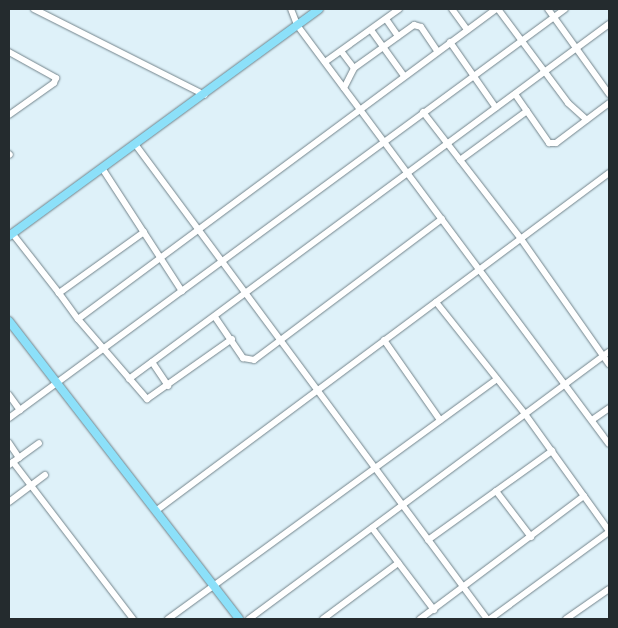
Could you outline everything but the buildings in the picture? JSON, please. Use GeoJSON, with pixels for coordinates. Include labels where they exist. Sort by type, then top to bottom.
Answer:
{"type":"FeatureCollection","features":[{"type":"Feature","properties":{"kind":"main road"},"geometry":{"type":"LineString","coordinates":[[10,235],[205,95],[319,9]]}},
{"type":"Feature","properties":{"kind":"main road"},"geometry":{"type":"LineString","coordinates":[[9,321],[157,510],[239,619]]}},
{"type":"Feature","properties":{"kind":"street"},"geometry":{"type":"LineString","coordinates":[[34,9],[205,95]]}},
{"type":"Feature","properties":{"kind":"street"},"geometry":{"type":"LineString","coordinates":[[291,9],[297,25],[609,444]]}},
{"type":"Feature","properties":{"kind":"street"},"geometry":{"type":"LineString","coordinates":[[325,62],[399,9]]}},
{"type":"Feature","properties":{"kind":"street"},"geometry":{"type":"LineString","coordinates":[[452,9],[467,30]]}},
{"type":"Feature","properties":{"kind":"street"},"geometry":{"type":"LineString","coordinates":[[78,319],[497,9],[568,103],[587,120]]}},
{"type":"Feature","properties":{"kind":"street"},"geometry":{"type":"LineString","coordinates":[[548,9],[609,94]]}},
{"type":"Feature","properties":{"kind":"street"},"geometry":{"type":"LineString","coordinates":[[9,418],[383,141],[565,9]]}},
{"type":"Feature","properties":{"kind":"street"},"geometry":{"type":"LineString","coordinates":[[386,19],[398,36]]}},
{"type":"Feature","properties":{"kind":"street"},"geometry":{"type":"LineString","coordinates":[[129,379],[409,175],[609,24]]}},
{"type":"Feature","properties":{"kind":"street"},"geometry":{"type":"LineString","coordinates":[[344,88],[354,68],[382,46],[417,25],[438,51]]}},
{"type":"Feature","properties":{"kind":"street"},"geometry":{"type":"LineString","coordinates":[[370,30],[404,76]]}},
{"type":"Feature","properties":{"kind":"street"},"geometry":{"type":"LineString","coordinates":[[450,42],[496,108]]}},
{"type":"Feature","properties":{"kind":"street"},"geometry":{"type":"LineString","coordinates":[[341,51],[354,68]]}},
{"type":"Feature","properties":{"kind":"street"},"geometry":{"type":"LineString","coordinates":[[9,52],[56,78],[9,115]]}},
{"type":"Feature","properties":{"kind":"street"},"geometry":{"type":"LineString","coordinates":[[515,94],[549,143],[556,143],[609,103]]}},
{"type":"Feature","properties":{"kind":"street"},"geometry":{"type":"LineString","coordinates":[[460,160],[527,111]]}},
{"type":"Feature","properties":{"kind":"street"},"geometry":{"type":"LineString","coordinates":[[423,112],[521,238],[606,354],[609,364]]}},
{"type":"Feature","properties":{"kind":"street"},"geometry":{"type":"LineString","coordinates":[[135,144],[201,229],[320,389],[428,540],[489,619],[609,532],[525,414],[436,302]]}},
{"type":"Feature","properties":{"kind":"street"},"geometry":{"type":"LineString","coordinates":[[102,168],[182,291]]}},
{"type":"Feature","properties":{"kind":"street"},"geometry":{"type":"LineString","coordinates":[[157,510],[609,172]]}},
{"type":"Feature","properties":{"kind":"street"},"geometry":{"type":"LineString","coordinates":[[215,317],[232,339],[243,358],[251,361],[442,220]]}},
{"type":"Feature","properties":{"kind":"street"},"geometry":{"type":"LineString","coordinates":[[59,293],[144,232]]}},
{"type":"Feature","properties":{"kind":"street"},"geometry":{"type":"LineString","coordinates":[[10,235],[103,349],[147,399],[232,339]]}},
{"type":"Feature","properties":{"kind":"street"},"geometry":{"type":"LineString","coordinates":[[384,340],[440,420]]}},
{"type":"Feature","properties":{"kind":"street"},"geometry":{"type":"LineString","coordinates":[[249,619],[606,354]]}},
{"type":"Feature","properties":{"kind":"street"},"geometry":{"type":"LineString","coordinates":[[152,362],[168,386]]}},
{"type":"Feature","properties":{"kind":"street"},"geometry":{"type":"LineString","coordinates":[[168,619],[497,379]]}},
{"type":"Feature","properties":{"kind":"street"},"geometry":{"type":"LineString","coordinates":[[9,395],[20,410]]}},
{"type":"Feature","properties":{"kind":"street"},"geometry":{"type":"LineString","coordinates":[[592,420],[609,408]]}},
{"type":"Feature","properties":{"kind":"street"},"geometry":{"type":"LineString","coordinates":[[9,443],[14,462],[30,486],[133,619]]}},
{"type":"Feature","properties":{"kind":"street"},"geometry":{"type":"LineString","coordinates":[[14,462],[39,443]]}},
{"type":"Feature","properties":{"kind":"street"},"geometry":{"type":"LineString","coordinates":[[428,540],[552,451]]}},
{"type":"Feature","properties":{"kind":"street"},"geometry":{"type":"LineString","coordinates":[[9,502],[45,474]]}},
{"type":"Feature","properties":{"kind":"street"},"geometry":{"type":"LineString","coordinates":[[496,491],[530,537]]}},
{"type":"Feature","properties":{"kind":"street"},"geometry":{"type":"LineString","coordinates":[[420,619],[464,588],[584,496]]}},
{"type":"Feature","properties":{"kind":"street"},"geometry":{"type":"LineString","coordinates":[[372,528],[434,610]]}},
{"type":"Feature","properties":{"kind":"street"},"geometry":{"type":"LineString","coordinates":[[323,619],[398,563]]}},
{"type":"Feature","properties":{"kind":"street"},"geometry":{"type":"LineString","coordinates":[[566,619],[609,589]]}}]}
